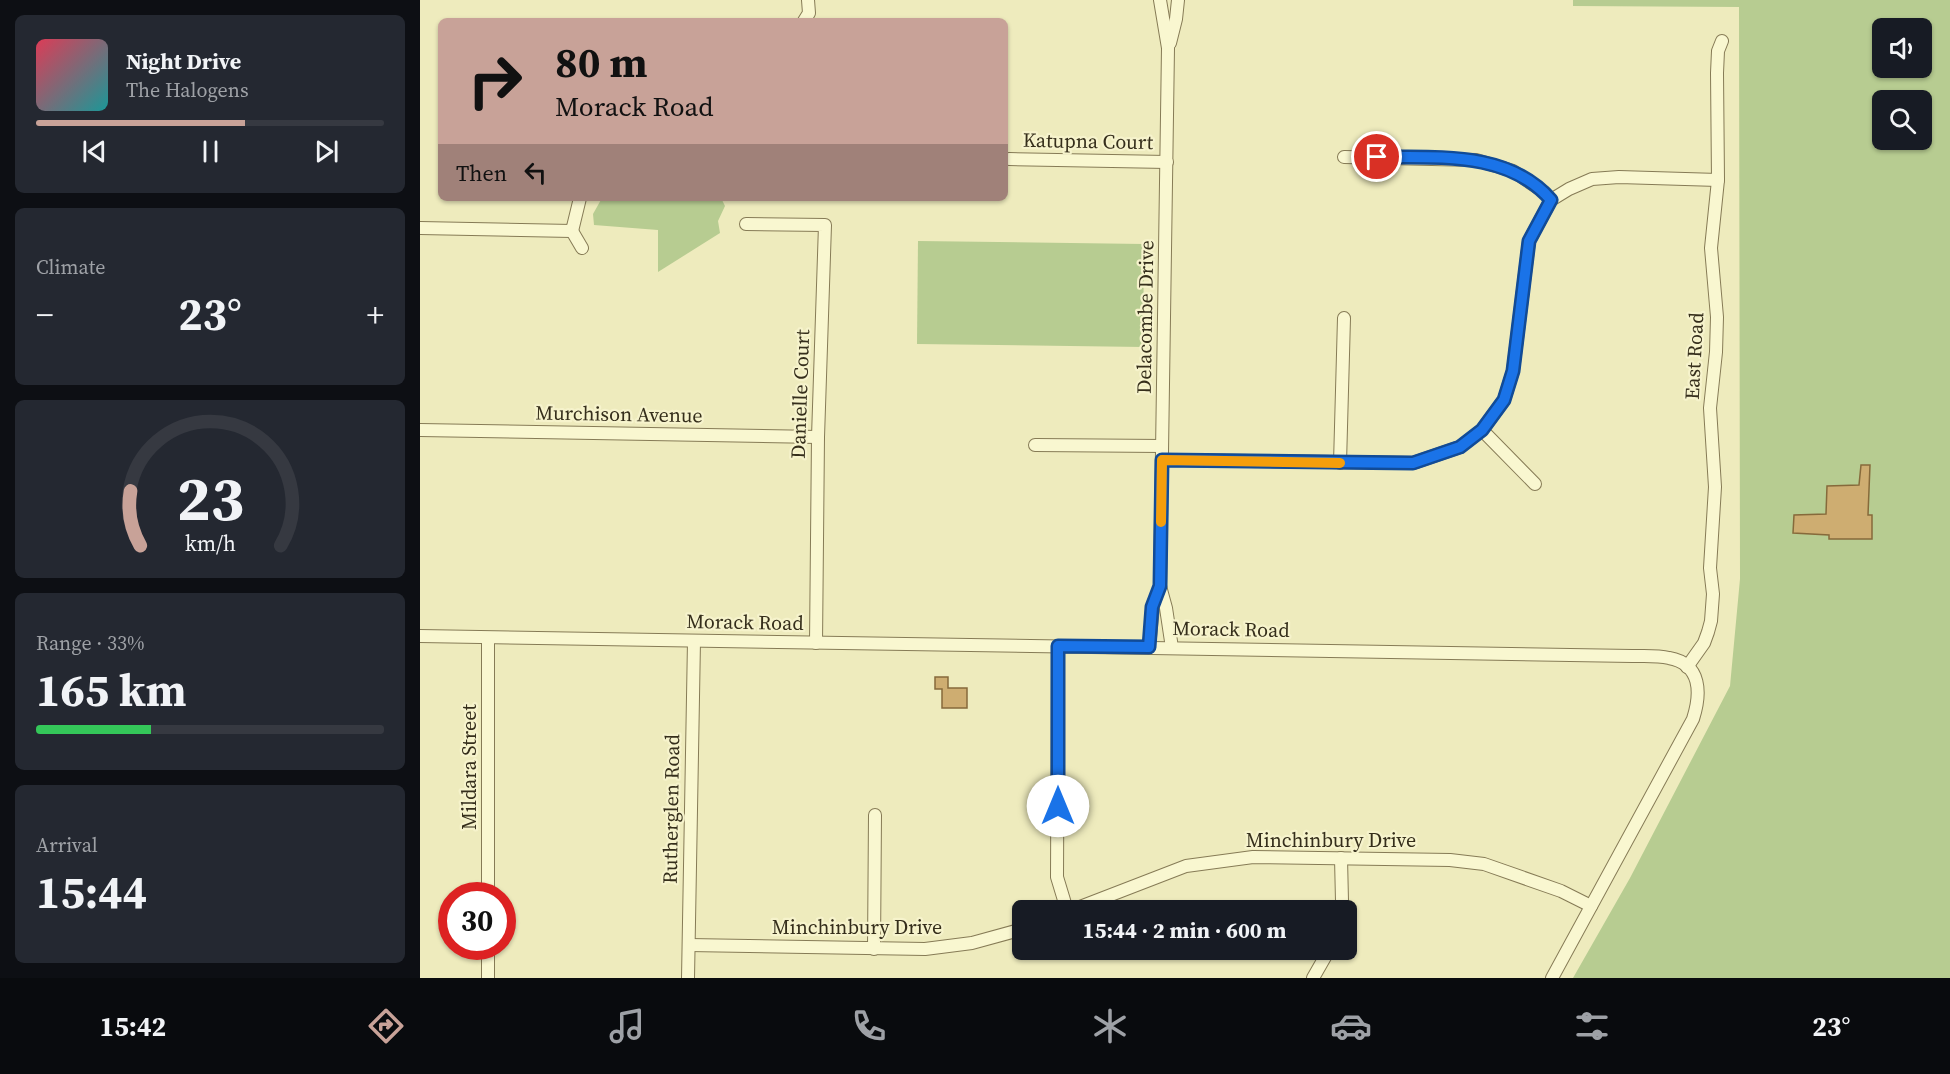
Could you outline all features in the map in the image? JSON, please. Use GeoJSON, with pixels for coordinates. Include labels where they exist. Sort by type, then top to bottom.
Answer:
{"type":"FeatureCollection","features":[{"type":"Feature","properties":{"kind":"street"},"geometry":{"type":"LineString","coordinates":[[806,18],[809,13],[808,0]]}},
{"type":"Feature","properties":{"kind":"street","name":"Delacombe Drive"},"geometry":{"type":"LineString","coordinates":[[1160,0],[1168,48],[1160,586],[1172,648]]}},
{"type":"Feature","properties":{"kind":"street","name":"Delacombe Drive"},"geometry":{"type":"LineString","coordinates":[[1168,48],[1176,19],[1178,0]]}},
{"type":"Feature","properties":{"kind":"street","name":"East Road"},"geometry":{"type":"LineString","coordinates":[[1687,667],[1704,643],[1712,612],[1713,594],[1710,568],[1715,487],[1710,408],[1717,317],[1712,248],[1718,180],[1718,51],[1722,41]]}},
{"type":"Feature","properties":{"kind":"street"},"geometry":{"type":"LineString","coordinates":[[1344,157],[1476,160],[1513,171],[1544,192],[1551,200]]}},
{"type":"Feature","properties":{"kind":"street","name":"Katupna Court"},"geometry":{"type":"LineString","coordinates":[[1009,159],[1167,162]]}},
{"type":"Feature","properties":{"kind":"street"},"geometry":{"type":"LineString","coordinates":[[1162,460],[1340,464],[1413,463],[1460,447],[1482,430],[1504,400],[1513,371],[1529,241],[1551,200],[1592,179],[1619,177],[1718,180]]}},
{"type":"Feature","properties":{"kind":"street"},"geometry":{"type":"LineString","coordinates":[[579,201],[572,231],[582,248]]}},
{"type":"Feature","properties":{"kind":"street","name":"Danielle Court"},"geometry":{"type":"LineString","coordinates":[[746,224],[825,225],[818,437],[816,643]]}},
{"type":"Feature","properties":{"kind":"street"},"geometry":{"type":"LineString","coordinates":[[420,228],[572,231]]}},
{"type":"Feature","properties":{"kind":"street"},"geometry":{"type":"LineString","coordinates":[[1340,464],[1344,318]]}},
{"type":"Feature","properties":{"kind":"street","name":"Murchison Avenue"},"geometry":{"type":"LineString","coordinates":[[420,430],[818,437]]}},
{"type":"Feature","properties":{"kind":"street"},"geometry":{"type":"LineString","coordinates":[[1482,430],[1535,484]]}},
{"type":"Feature","properties":{"kind":"street"},"geometry":{"type":"LineString","coordinates":[[1035,445],[1162,446]]}},
{"type":"Feature","properties":{"kind":"street","name":"Delacombe Drive"},"geometry":{"type":"LineString","coordinates":[[1149,647],[1152,607],[1160,586]]}},
{"type":"Feature","properties":{"kind":"street","name":"Morack Road"},"geometry":{"type":"LineString","coordinates":[[420,636],[1667,657],[1687,667]]}},
{"type":"Feature","properties":{"kind":"street","name":"Mildara Street"},"geometry":{"type":"LineString","coordinates":[[488,638],[488,882]]}},
{"type":"Feature","properties":{"kind":"street","name":"Rutherglen Road"},"geometry":{"type":"LineString","coordinates":[[688,978],[693,641]]}},
{"type":"Feature","properties":{"kind":"street"},"geometry":{"type":"LineString","coordinates":[[1058,646],[1057,877],[1064,900]]}},
{"type":"Feature","properties":{"kind":"street"},"geometry":{"type":"LineString","coordinates":[[1552,978],[1693,719],[1698,702],[1698,689],[1695,678],[1687,667]]}},
{"type":"Feature","properties":{"kind":"street"},"geometry":{"type":"LineString","coordinates":[[874,949],[875,815]]}},
{"type":"Feature","properties":{"kind":"street","name":"Minchinbury Drive"},"geometry":{"type":"LineString","coordinates":[[1098,900],[1186,866],[1252,857],[1341,858],[1450,860],[1484,864],[1561,891],[1591,906]]}},
{"type":"Feature","properties":{"kind":"street"},"geometry":{"type":"LineString","coordinates":[[1341,858],[1342,900]]}},
{"type":"Feature","properties":{"kind":"street","name":"Minchinbury Drive"},"geometry":{"type":"LineString","coordinates":[[689,945],[925,949],[972,943],[1012,932]]}},
{"type":"Feature","properties":{"kind":"street"},"geometry":{"type":"LineString","coordinates":[[488,960],[488,978]]}},
{"type":"Feature","properties":{"kind":"street"},"geometry":{"type":"LineString","coordinates":[[1313,978],[1323,960]]}},
{"type":"Feature","properties":{"kind":"green space"},"geometry":{"type":"Polygon","coordinates":[[[1573,0],[1950,0],[1950,978],[1573,978],[1630,878],[1730,686],[1740,579],[1739,7],[1573,6],[1573,0]]]}},
{"type":"Feature","properties":{"kind":"green space"},"geometry":{"type":"Polygon","coordinates":[[[600,201],[722,201],[725,206],[718,221],[720,233],[658,272],[658,230],[594,225],[593,214],[600,201]]]}},
{"type":"Feature","properties":{"kind":"green space"},"geometry":{"type":"Polygon","coordinates":[[[918,241],[1144,244],[1143,347],[917,344],[918,241]]]}},
{"type":"Feature","properties":{"kind":"building"},"geometry":{"type":"Polygon","coordinates":[[[1861,465],[1870,465],[1868,515],[1872,515],[1872,539],[1829,539],[1829,535],[1793,533],[1794,515],[1826,514],[1827,486],[1859,485],[1861,465]]]}},
{"type":"Feature","properties":{"kind":"building"},"geometry":{"type":"Polygon","coordinates":[[[935,677],[948,677],[948,688],[967,688],[967,708],[942,708],[942,689],[935,689],[935,677]]]}},
{"type":"Feature","properties":{"kind":"slow traffic"},"geometry":{"type":"LineString","coordinates":[[1161,522],[1162,460],[1340,463]]}},
{"type":"Feature","properties":{"kind":"route"},"geometry":{"type":"LineString","coordinates":[[1058,806],[1058,646],[1149,647],[1152,607],[1160,586],[1162,460],[1340,464],[1413,463],[1460,447],[1482,430],[1504,400],[1513,371],[1529,241],[1551,200],[1544,192],[1513,171],[1476,160],[1377,157]]}}]}
